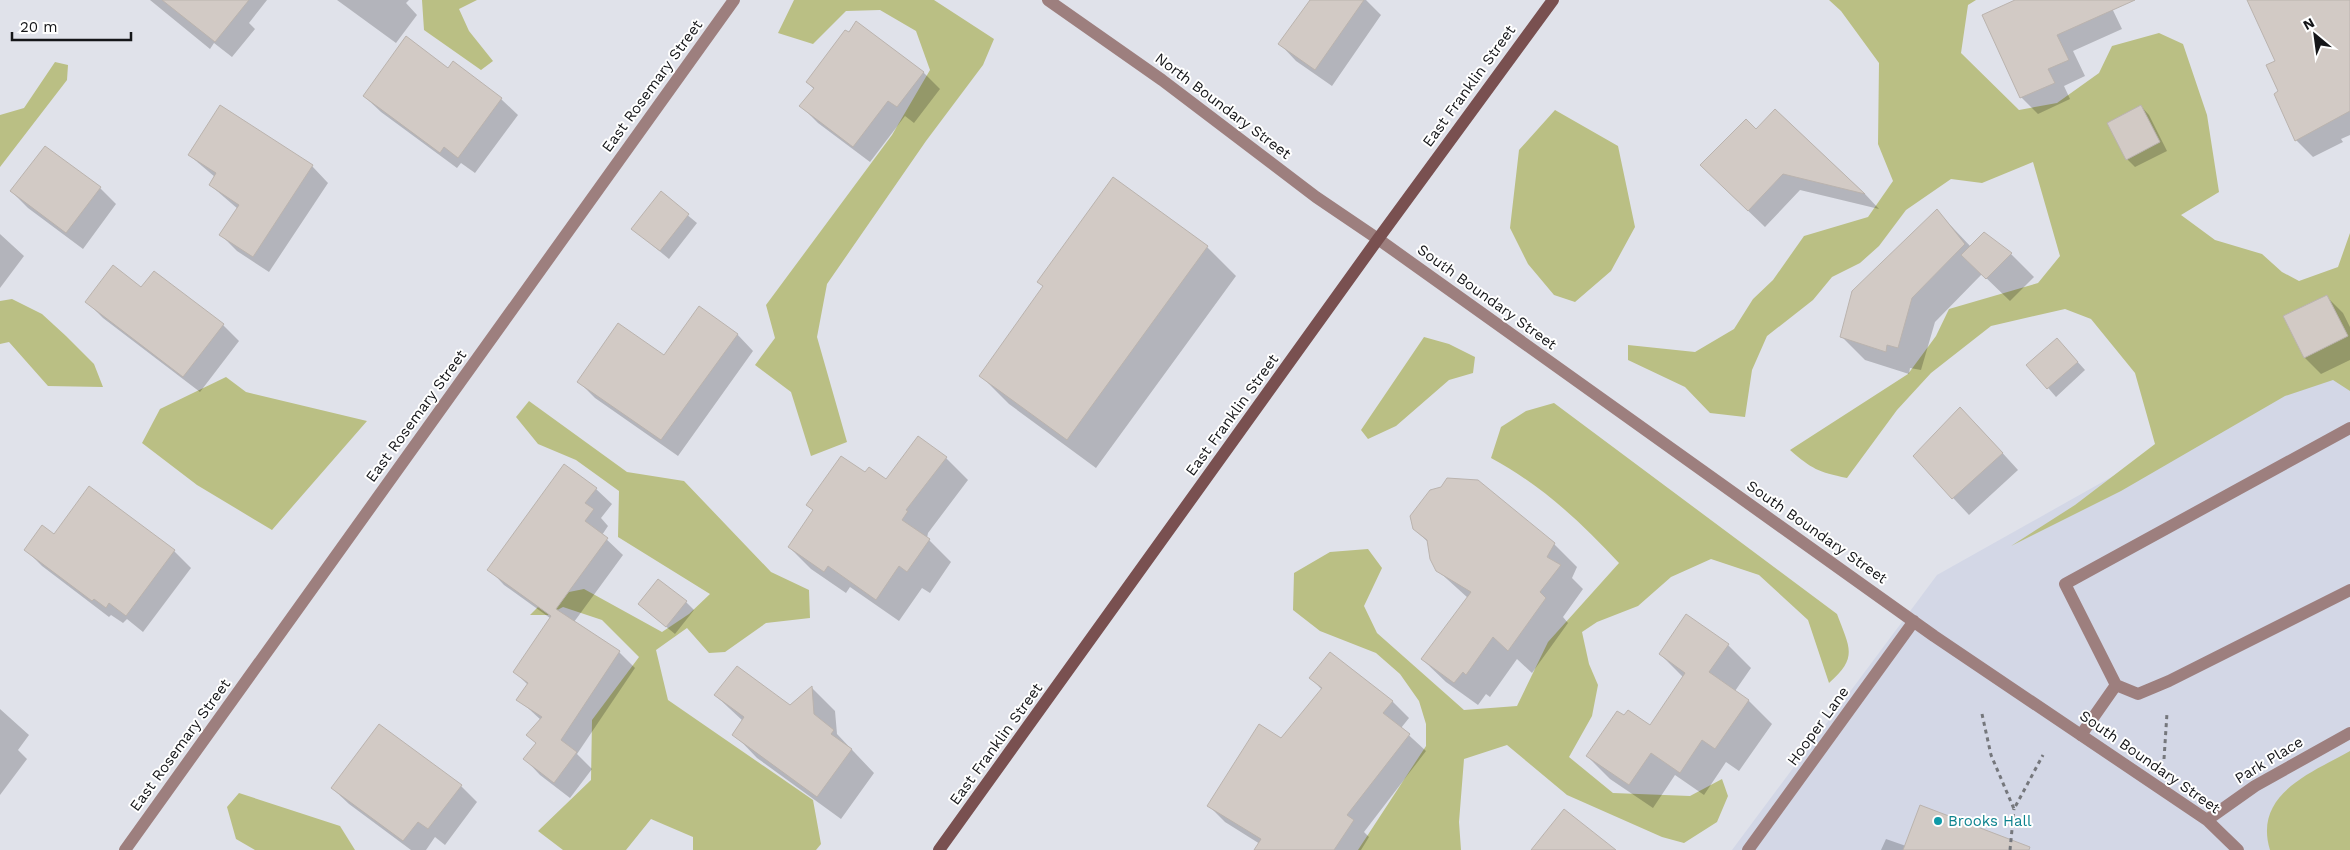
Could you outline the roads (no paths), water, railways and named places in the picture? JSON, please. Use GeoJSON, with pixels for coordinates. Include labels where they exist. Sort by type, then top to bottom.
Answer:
{"type":"FeatureCollection","features":[{"type":"Feature","properties":{"kind":"main road","name":"East Franklin Street"},"geometry":{"type":"LineString","coordinates":[[939,850],[1378,239],[1553,0]]}},
{"type":"Feature","properties":{"kind":"street","name":"East Rosemary Street"},"geometry":{"type":"LineString","coordinates":[[124,850],[734,0]]}},
{"type":"Feature","properties":{"kind":"street","name":"North Boundary Street"},"geometry":{"type":"LineString","coordinates":[[1048,0],[1162,80],[1316,197],[1378,239]]}},
{"type":"Feature","properties":{"kind":"street","name":"South Boundary Street"},"geometry":{"type":"LineString","coordinates":[[1378,239],[1914,621],[2208,820],[2238,850]]}},
{"type":"Feature","properties":{"kind":"street"},"geometry":{"type":"LineString","coordinates":[[2350,428],[2064,584],[2116,685],[2138,694],[2169,681],[2350,590]]}},
{"type":"Feature","properties":{"kind":"street","name":"Hooper Lane"},"geometry":{"type":"LineString","coordinates":[[1748,850],[1914,621]]}},
{"type":"Feature","properties":{"kind":"street"},"geometry":{"type":"LineString","coordinates":[[2082,735],[2116,685]]}},
{"type":"Feature","properties":{"kind":"street","name":"Park Place"},"geometry":{"type":"LineString","coordinates":[[2208,820],[2255,786],[2350,733]]}},
{"type":"Feature","properties":{"kind":"place","name":"Brooks Hall"},"geometry":{"type":"Point","coordinates":[1938,821]}}]}
